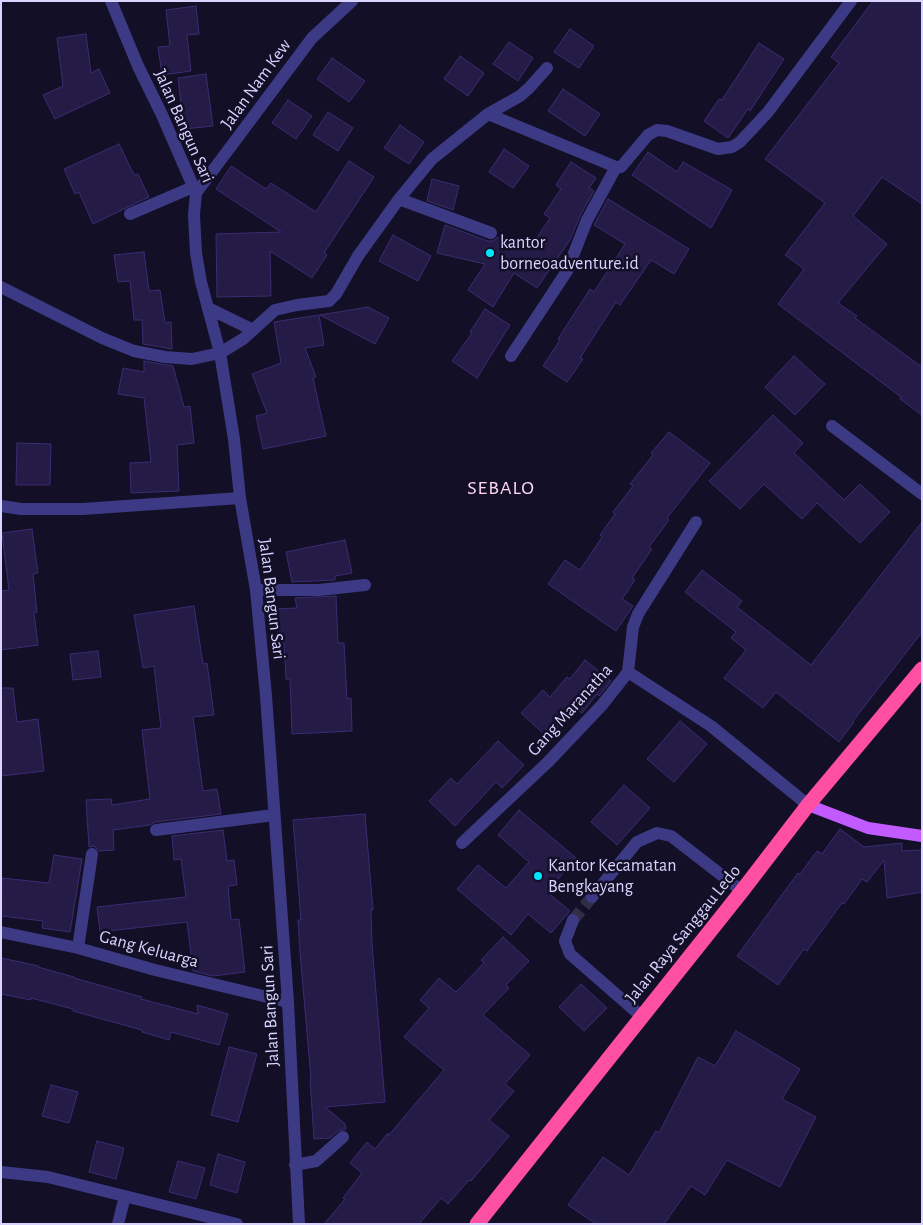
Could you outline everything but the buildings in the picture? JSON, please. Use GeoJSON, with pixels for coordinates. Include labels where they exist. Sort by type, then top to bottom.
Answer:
{"type":"FeatureCollection","features":[{"type":"Feature","properties":{"kind":"highway","name":"Jalan Raya Sanggau Ledo"},"geometry":{"type":"LineString","coordinates":[[476,1224],[742,892],[808,805],[922,669]]}},
{"type":"Feature","properties":{"kind":"main road"},"geometry":{"type":"LineString","coordinates":[[808,805],[868,828],[922,836]]}},
{"type":"Feature","properties":{"kind":"street","name":"Jalan Bangun Sari"},"geometry":{"type":"LineString","coordinates":[[111,1],[194,190],[196,253],[201,282],[220,353],[234,439],[240,498],[256,590],[266,696],[288,1002],[299,1224]]}},
{"type":"Feature","properties":{"kind":"street","name":"Jalan Nam Kew"},"geometry":{"type":"LineString","coordinates":[[194,190],[312,38],[352,1]]}},
{"type":"Feature","properties":{"kind":"street"},"geometry":{"type":"LineString","coordinates":[[488,114],[616,167],[621,167],[648,135],[657,130],[667,131],[718,149],[732,147],[740,142],[768,112],[851,1]]}},
{"type":"Feature","properties":{"kind":"street"},"geometry":{"type":"LineString","coordinates":[[1,287],[102,338],[134,351],[165,357],[192,359],[220,353],[238,343],[275,310],[329,300],[336,294],[358,256],[399,198],[432,159],[488,114],[524,92],[547,68]]}},
{"type":"Feature","properties":{"kind":"street"},"geometry":{"type":"LineString","coordinates":[[512,356],[567,271],[587,220],[616,167]]}},
{"type":"Feature","properties":{"kind":"street"},"geometry":{"type":"LineString","coordinates":[[130,214],[194,190]]}},
{"type":"Feature","properties":{"kind":"street"},"geometry":{"type":"LineString","coordinates":[[399,198],[491,233]]}},
{"type":"Feature","properties":{"kind":"street"},"geometry":{"type":"LineString","coordinates":[[208,308],[253,330]]}},
{"type":"Feature","properties":{"kind":"street"},"geometry":{"type":"LineString","coordinates":[[832,426],[922,494]]}},
{"type":"Feature","properties":{"kind":"street"},"geometry":{"type":"LineString","coordinates":[[1,506],[21,509],[83,509],[240,498]]}},
{"type":"Feature","properties":{"kind":"street"},"geometry":{"type":"LineString","coordinates":[[628,672],[633,627],[638,614],[696,522]]}},
{"type":"Feature","properties":{"kind":"street"},"geometry":{"type":"LineString","coordinates":[[256,590],[318,590],[366,585]]}},
{"type":"Feature","properties":{"kind":"street","name":"Gang Maranatha"},"geometry":{"type":"LineString","coordinates":[[462,843],[548,762],[602,705],[628,672],[711,726],[808,805]]}},
{"type":"Feature","properties":{"kind":"street"},"geometry":{"type":"LineString","coordinates":[[156,830],[274,814]]}},
{"type":"Feature","properties":{"kind":"street"},"geometry":{"type":"LineString","coordinates":[[592,897],[637,842],[657,833],[671,836],[742,892]]}},
{"type":"Feature","properties":{"kind":"street"},"geometry":{"type":"LineString","coordinates":[[78,948],[92,854]]}},
{"type":"Feature","properties":{"kind":"street"},"geometry":{"type":"LineString","coordinates":[[573,920],[566,941],[570,954],[642,1016]]}},
{"type":"Feature","properties":{"kind":"street","name":"Gang Keluarga"},"geometry":{"type":"LineString","coordinates":[[1,932],[78,948],[155,970],[288,1002]]}},
{"type":"Feature","properties":{"kind":"street"},"geometry":{"type":"LineString","coordinates":[[295,1166],[316,1161],[343,1137]]}},
{"type":"Feature","properties":{"kind":"street"},"geometry":{"type":"LineString","coordinates":[[1,1172],[48,1178],[237,1224]]}},
{"type":"Feature","properties":{"kind":"street"},"geometry":{"type":"LineString","coordinates":[[118,1224],[125,1196]]}},
{"type":"Feature","properties":{"kind":"tunnel"},"geometry":{"type":"LineString","coordinates":[[573,920],[592,897]]}},
{"type":"Feature","properties":{"kind":"place","name":"kantor borneoadventure.id"},"geometry":{"type":"Point","coordinates":[490,253]}},
{"type":"Feature","properties":{"kind":"place","name":"Kantor Kecamatan Bengkayang"},"geometry":{"type":"Point","coordinates":[538,876]}},
{"type":"Feature","properties":{"kind":"district","name":"SEBALO"},"geometry":{"type":"Point","coordinates":[501,488]}}]}
